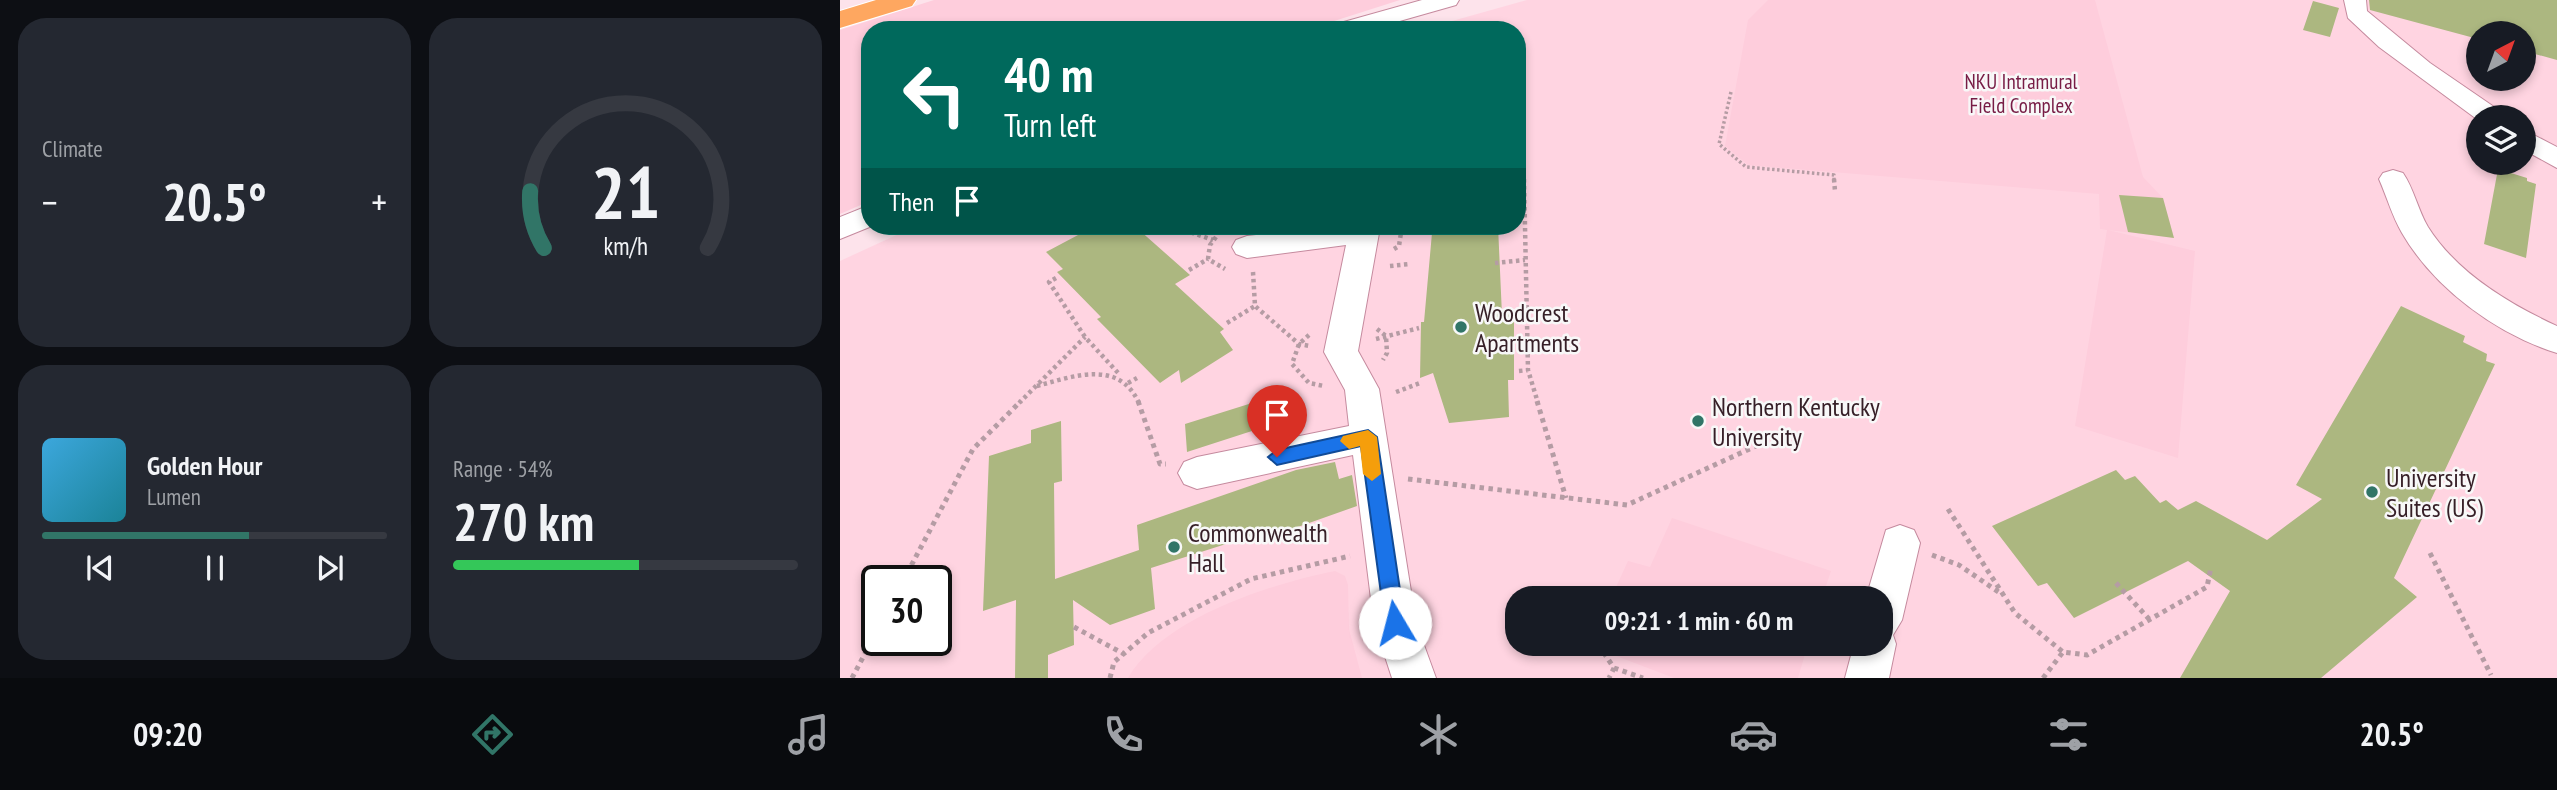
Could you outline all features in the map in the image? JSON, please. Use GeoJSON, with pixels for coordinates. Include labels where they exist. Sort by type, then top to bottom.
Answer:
{"type":"FeatureCollection","features":[{"type":"Feature","properties":{"kind":"highway"},"geometry":{"type":"LineString","coordinates":[[840,20],[903,0]]}},
{"type":"Feature","properties":{"kind":"street"},"geometry":{"type":"LineString","coordinates":[[1373,21],[1448,0]]}},
{"type":"Feature","properties":{"kind":"street"},"geometry":{"type":"LineString","coordinates":[[2355,0],[2356,13],[2384,39],[2442,85],[2473,105]]}},
{"type":"Feature","properties":{"kind":"street"},"geometry":{"type":"LineString","coordinates":[[2536,146],[2557,159]]}},
{"type":"Feature","properties":{"kind":"street"},"geometry":{"type":"LineString","coordinates":[[2393,179],[2416,233],[2452,276],[2530,328],[2557,340]]}},
{"type":"Feature","properties":{"kind":"street"},"geometry":{"type":"LineString","coordinates":[[840,229],[861,219]]}},
{"type":"Feature","properties":{"kind":"street"},"geometry":{"type":"LineString","coordinates":[[1236,256],[1353,235]]}},
{"type":"Feature","properties":{"kind":"street"},"geometry":{"type":"LineString","coordinates":[[1364,235],[1341,352],[1362,389],[1395,623],[1414,678]]}},
{"type":"Feature","properties":{"kind":"street"},"geometry":{"type":"LineString","coordinates":[[1197,473],[1368,437]]}},
{"type":"Feature","properties":{"kind":"street"},"geometry":{"type":"LineString","coordinates":[[1893,594],[1914,548]]}},
{"type":"Feature","properties":{"kind":"street"},"geometry":{"type":"LineString","coordinates":[[1867,678],[1872,656]]}},
{"type":"Feature","properties":{"kind":"path"},"geometry":{"type":"LineString","coordinates":[[1731,92],[1719,144],[1746,167],[1834,174],[1836,191]]}},
{"type":"Feature","properties":{"kind":"path"},"geometry":{"type":"LineString","coordinates":[[1191,235],[1236,256]]}},
{"type":"Feature","properties":{"kind":"path"},"geometry":{"type":"LineString","coordinates":[[1525,235],[1528,370],[1566,498]]}},
{"type":"Feature","properties":{"kind":"path"},"geometry":{"type":"LineString","coordinates":[[1189,270],[1208,259],[1236,256]]}},
{"type":"Feature","properties":{"kind":"path"},"geometry":{"type":"LineString","coordinates":[[1208,259],[1236,256]]}},
{"type":"Feature","properties":{"kind":"path"},"geometry":{"type":"LineString","coordinates":[[1494,263],[1525,260]]}},
{"type":"Feature","properties":{"kind":"path"},"geometry":{"type":"LineString","coordinates":[[1056,278],[1049,282],[1085,337],[1134,388],[1160,464],[1181,461],[1197,473]]}},
{"type":"Feature","properties":{"kind":"path"},"geometry":{"type":"LineString","coordinates":[[1227,323],[1255,306]]}},
{"type":"Feature","properties":{"kind":"path"},"geometry":{"type":"LineString","coordinates":[[1514,318],[1527,317]]}},
{"type":"Feature","properties":{"kind":"path"},"geometry":{"type":"LineString","coordinates":[[1313,331],[1300,344],[1292,364],[1309,383],[1331,387]]}},
{"type":"Feature","properties":{"kind":"path"},"geometry":{"type":"LineString","coordinates":[[911,565],[973,449],[1085,337]]}},
{"type":"Feature","properties":{"kind":"path"},"geometry":{"type":"LineString","coordinates":[[1520,371],[1528,370]]}},
{"type":"Feature","properties":{"kind":"path"},"geometry":{"type":"LineString","coordinates":[[1036,387],[1083,372],[1121,376]]}},
{"type":"Feature","properties":{"kind":"path"},"geometry":{"type":"LineString","coordinates":[[1128,383],[1137,378]]}},
{"type":"Feature","properties":{"kind":"path"},"geometry":{"type":"LineString","coordinates":[[1373,475],[1627,505],[1756,446]]}},
{"type":"Feature","properties":{"kind":"path"},"geometry":{"type":"LineString","coordinates":[[1948,509],[2015,612],[2063,653],[2087,655],[2207,587],[2211,567]]}},
{"type":"Feature","properties":{"kind":"path"},"geometry":{"type":"LineString","coordinates":[[1110,678],[1114,662],[1148,633],[1251,579],[1385,548]]}},
{"type":"Feature","properties":{"kind":"path"},"geometry":{"type":"LineString","coordinates":[[1914,548],[1959,565],[2004,596]]}},
{"type":"Feature","properties":{"kind":"path"},"geometry":{"type":"LineString","coordinates":[[2430,553],[2491,675]]}},
{"type":"Feature","properties":{"kind":"path"},"geometry":{"type":"LineString","coordinates":[[2116,583],[2149,619]]}},
{"type":"Feature","properties":{"kind":"path"},"geometry":{"type":"LineString","coordinates":[[1074,627],[1124,654]]}},
{"type":"Feature","properties":{"kind":"path"},"geometry":{"type":"LineString","coordinates":[[2043,678],[2063,653]]}},
{"type":"Feature","properties":{"kind":"path"},"geometry":{"type":"LineString","coordinates":[[852,678],[864,656]]}},
{"type":"Feature","properties":{"kind":"path"},"geometry":{"type":"LineString","coordinates":[[1606,656],[1614,668],[1643,678]]}},
{"type":"Feature","properties":{"kind":"path"},"geometry":{"type":"LineString","coordinates":[[1609,678],[1614,668]]}},
{"type":"Feature","properties":{"kind":"shaded area","name":"Northern Kentucky University"},"geometry":{"type":"Polygon","coordinates":[[[1527,0],[2557,0],[2557,678],[840,678],[840,261],[896,235],[1526,235],[1526,21],[1452,21],[1527,0]]]}},
{"type":"Feature","properties":{"kind":"green space"},"geometry":{"type":"Polygon","coordinates":[[[934,0],[1400,0],[1334,21],[868,21],[934,0]]]}},
{"type":"Feature","properties":{"kind":"green space","name":"NKU Intramural Field Complex"},"geometry":{"type":"Polygon","coordinates":[[[1768,0],[2095,0],[2143,177],[2163,198],[2174,238],[2108,230],[2195,251],[2178,458],[2075,426],[2107,230],[2100,229],[2099,194],[1748,165],[1725,146],[1748,20],[1768,0]]]}},
{"type":"Feature","properties":{"kind":"green space"},"geometry":{"type":"Polygon","coordinates":[[[861,23],[861,205],[840,214],[840,30],[861,23]]]}},
{"type":"Feature","properties":{"kind":"green space"},"geometry":{"type":"Polygon","coordinates":[[[1672,518],[1831,571],[1826,586],[1617,586],[1628,561],[1650,567],[1672,518]]]}},
{"type":"Feature","properties":{"kind":"green space"},"geometry":{"type":"Polygon","coordinates":[[[1335,571],[1345,576],[1348,585],[1349,629],[1362,678],[1128,678],[1144,657],[1192,621],[1250,595],[1335,571]]]}},
{"type":"Feature","properties":{"kind":"green space"},"geometry":{"type":"Polygon","coordinates":[[[1616,656],[1804,656],[1798,678],[1674,678],[1616,656]]]}},
{"type":"Feature","properties":{"kind":"building"},"geometry":{"type":"Polygon","coordinates":[[[2369,0],[2557,0],[2557,60],[2536,54],[2536,21],[2466,21],[2466,36],[2370,10],[2369,0]]]}},
{"type":"Feature","properties":{"kind":"building"},"geometry":{"type":"Polygon","coordinates":[[[2313,1],[2339,8],[2330,37],[2303,30],[2313,1]]]}},
{"type":"Feature","properties":{"kind":"building"},"geometry":{"type":"Polygon","coordinates":[[[2497,175],[2517,175],[2536,184],[2526,258],[2484,244],[2497,175]]]}},
{"type":"Feature","properties":{"kind":"building"},"geometry":{"type":"Polygon","coordinates":[[[2119,195],[2163,198],[2174,238],[2128,232],[2119,195]]]}},
{"type":"Feature","properties":{"kind":"building"},"geometry":{"type":"Polygon","coordinates":[[[1078,235],[1145,235],[1190,275],[1175,284],[1224,329],[1220,332],[1233,350],[1181,383],[1179,370],[1160,383],[1097,319],[1101,317],[1057,272],[1063,269],[1046,252],[1078,235]]]}},
{"type":"Feature","properties":{"kind":"building","name":"Woodcrest Apartments"},"geometry":{"type":"Polygon","coordinates":[[[1432,235],[1498,235],[1502,315],[1514,314],[1514,380],[1508,380],[1509,417],[1449,423],[1433,373],[1420,378],[1421,322],[1424,322],[1432,235]]]}},
{"type":"Feature","properties":{"kind":"building","name":"University Suites (US)"},"geometry":{"type":"Polygon","coordinates":[[[2401,306],[2465,336],[2463,342],[2487,354],[2486,361],[2495,364],[2394,578],[2417,597],[2321,678],[2180,678],[2230,591],[2188,561],[2074,618],[2047,583],[2038,586],[1992,526],[2116,470],[2125,480],[2135,476],[2160,503],[2166,500],[2178,510],[2196,501],[2267,540],[2322,499],[2296,485],[2401,306]]]}},
{"type":"Feature","properties":{"kind":"building"},"geometry":{"type":"Polygon","coordinates":[[[1281,394],[1286,420],[1187,452],[1185,424],[1281,394]]]}},
{"type":"Feature","properties":{"kind":"building","name":"Commonwealth Hall"},"geometry":{"type":"Polygon","coordinates":[[[1061,421],[1062,481],[1054,483],[1055,579],[1139,550],[1137,525],[1296,470],[1335,462],[1339,479],[1352,475],[1357,506],[1278,534],[1276,528],[1151,568],[1155,609],[1110,625],[1073,600],[1074,645],[1048,655],[1048,678],[1015,678],[1016,600],[983,611],[989,456],[1031,443],[1031,430],[1061,421]]]}},
{"type":"Feature","properties":{"kind":"slow traffic"},"geometry":{"type":"LineString","coordinates":[[1349,441],[1368,437],[1372,474]]}},
{"type":"Feature","properties":{"kind":"place","name":"Woodcrest Apartments"},"geometry":{"type":"Point","coordinates":[1461,327]}},
{"type":"Feature","properties":{"kind":"place","name":"Northern Kentucky University"},"geometry":{"type":"Point","coordinates":[1698,421]}},
{"type":"Feature","properties":{"kind":"place","name":"University Suites (US)"},"geometry":{"type":"Point","coordinates":[2372,492]}},
{"type":"Feature","properties":{"kind":"place","name":"Commonwealth Hall"},"geometry":{"type":"Point","coordinates":[1174,547]}},
{"type":"Feature","properties":{"kind":"route"},"geometry":{"type":"LineString","coordinates":[[1277,457],[1368,437],[1395,623]]}}]}
